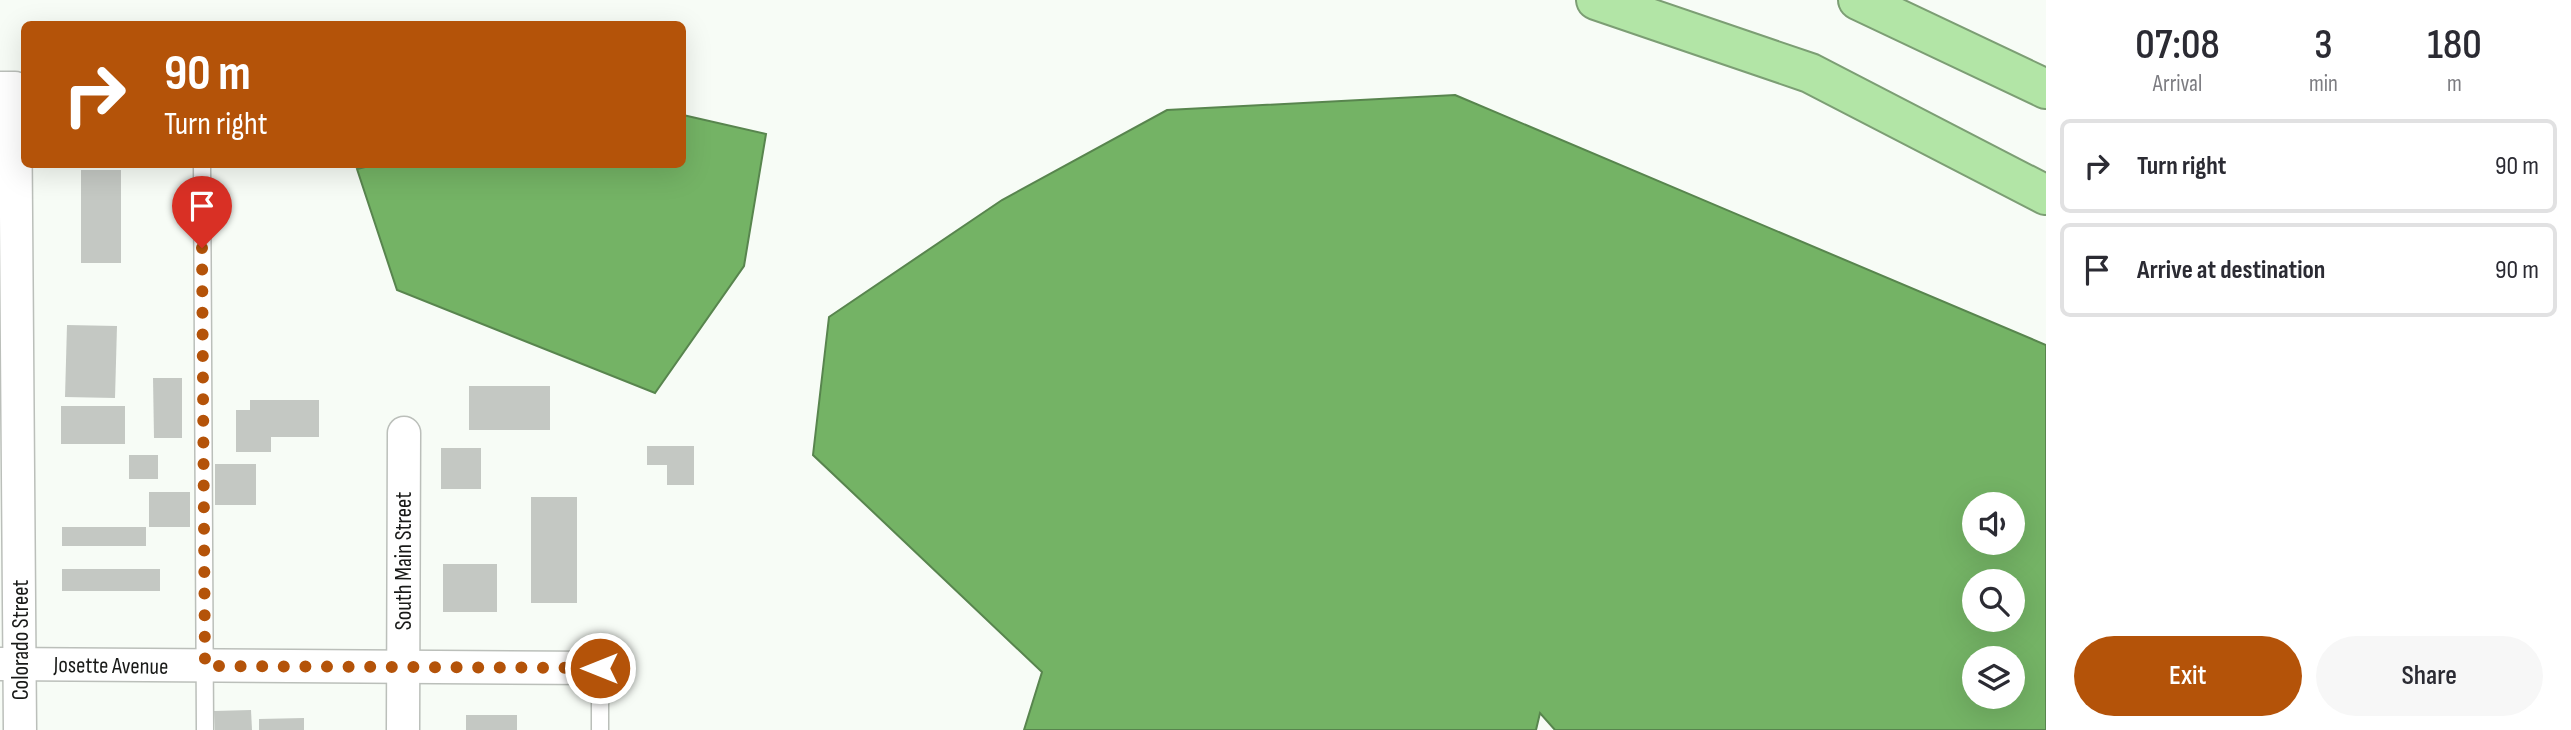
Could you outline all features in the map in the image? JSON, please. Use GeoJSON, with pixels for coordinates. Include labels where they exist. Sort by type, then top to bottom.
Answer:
{"type":"FeatureCollection","features":[{"type":"Feature","properties":{"kind":"highway"},"geometry":{"type":"LineString","coordinates":[[1596,0],[1810,74],[2046,195]]}},
{"type":"Feature","properties":{"kind":"highway"},"geometry":{"type":"LineString","coordinates":[[1858,0],[2046,89]]}},
{"type":"Feature","properties":{"kind":"street","name":"Colorado Street"},"geometry":{"type":"LineString","coordinates":[[13,87],[10,664],[20,730]]}},
{"type":"Feature","properties":{"kind":"street","name":"South Main Street"},"geometry":{"type":"LineString","coordinates":[[403,730],[404,433]]}},
{"type":"Feature","properties":{"kind":"street","name":"Josette Avenue"},"geometry":{"type":"LineString","coordinates":[[10,664],[403,669],[600,668]]}},
{"type":"Feature","properties":{"kind":"lane"},"geometry":{"type":"LineString","coordinates":[[202,168],[205,730]]}},
{"type":"Feature","properties":{"kind":"lane"},"geometry":{"type":"LineString","coordinates":[[600,668],[600,730]]}},
{"type":"Feature","properties":{"kind":"shaded area"},"geometry":{"type":"Polygon","coordinates":[[[1455,95],[2046,345],[2046,730],[1555,730],[1540,713],[1536,730],[1024,730],[1042,672],[813,455],[829,317],[1002,200],[1167,110],[1455,95]]]}},
{"type":"Feature","properties":{"kind":"shaded area"},"geometry":{"type":"Polygon","coordinates":[[[686,116],[766,134],[744,266],[655,393],[397,290],[357,169],[686,168],[686,116]]]}},
{"type":"Feature","properties":{"kind":"building"},"geometry":{"type":"Polygon","coordinates":[[[81,170],[121,170],[121,263],[81,263],[81,170]]]}},
{"type":"Feature","properties":{"kind":"building"},"geometry":{"type":"Polygon","coordinates":[[[67,325],[117,326],[115,398],[65,397],[67,325]]]}},
{"type":"Feature","properties":{"kind":"building"},"geometry":{"type":"Polygon","coordinates":[[[153,378],[182,378],[182,438],[154,438],[153,378]]]}},
{"type":"Feature","properties":{"kind":"building"},"geometry":{"type":"Polygon","coordinates":[[[469,386],[550,386],[550,430],[469,430],[469,386]]]}},
{"type":"Feature","properties":{"kind":"building"},"geometry":{"type":"Polygon","coordinates":[[[250,400],[319,400],[319,437],[271,437],[271,452],[236,452],[236,410],[250,410],[250,400]]]}},
{"type":"Feature","properties":{"kind":"building"},"geometry":{"type":"Polygon","coordinates":[[[61,406],[125,406],[125,444],[61,444],[61,406]]]}},
{"type":"Feature","properties":{"kind":"building"},"geometry":{"type":"Polygon","coordinates":[[[647,446],[694,446],[694,485],[667,485],[667,465],[647,465],[647,446]]]}},
{"type":"Feature","properties":{"kind":"building"},"geometry":{"type":"Polygon","coordinates":[[[441,448],[481,448],[481,489],[441,489],[441,448]]]}},
{"type":"Feature","properties":{"kind":"building"},"geometry":{"type":"Polygon","coordinates":[[[129,455],[158,455],[158,479],[129,479],[129,455]]]}},
{"type":"Feature","properties":{"kind":"building"},"geometry":{"type":"Polygon","coordinates":[[[215,464],[256,464],[256,505],[215,505],[215,464]]]}},
{"type":"Feature","properties":{"kind":"building"},"geometry":{"type":"Polygon","coordinates":[[[149,492],[190,492],[190,527],[149,527],[149,492]]]}},
{"type":"Feature","properties":{"kind":"building"},"geometry":{"type":"Polygon","coordinates":[[[531,497],[577,497],[577,603],[531,603],[531,497]]]}},
{"type":"Feature","properties":{"kind":"building"},"geometry":{"type":"Polygon","coordinates":[[[62,527],[146,527],[146,546],[62,546],[62,527]]]}},
{"type":"Feature","properties":{"kind":"building"},"geometry":{"type":"Polygon","coordinates":[[[443,564],[497,564],[497,612],[443,612],[443,564]]]}},
{"type":"Feature","properties":{"kind":"building"},"geometry":{"type":"Polygon","coordinates":[[[62,569],[160,569],[160,591],[62,591],[62,569]]]}},
{"type":"Feature","properties":{"kind":"building"},"geometry":{"type":"Polygon","coordinates":[[[251,710],[252,730],[215,730],[214,711],[251,710]]]}},
{"type":"Feature","properties":{"kind":"building"},"geometry":{"type":"Polygon","coordinates":[[[466,715],[517,715],[517,730],[466,730],[466,715]]]}},
{"type":"Feature","properties":{"kind":"building"},"geometry":{"type":"Polygon","coordinates":[[[304,718],[304,730],[259,730],[259,719],[304,718]]]}},
{"type":"Feature","properties":{"kind":"route"},"geometry":{"type":"LineString","coordinates":[[202,248],[205,666],[600,668]]}}]}
